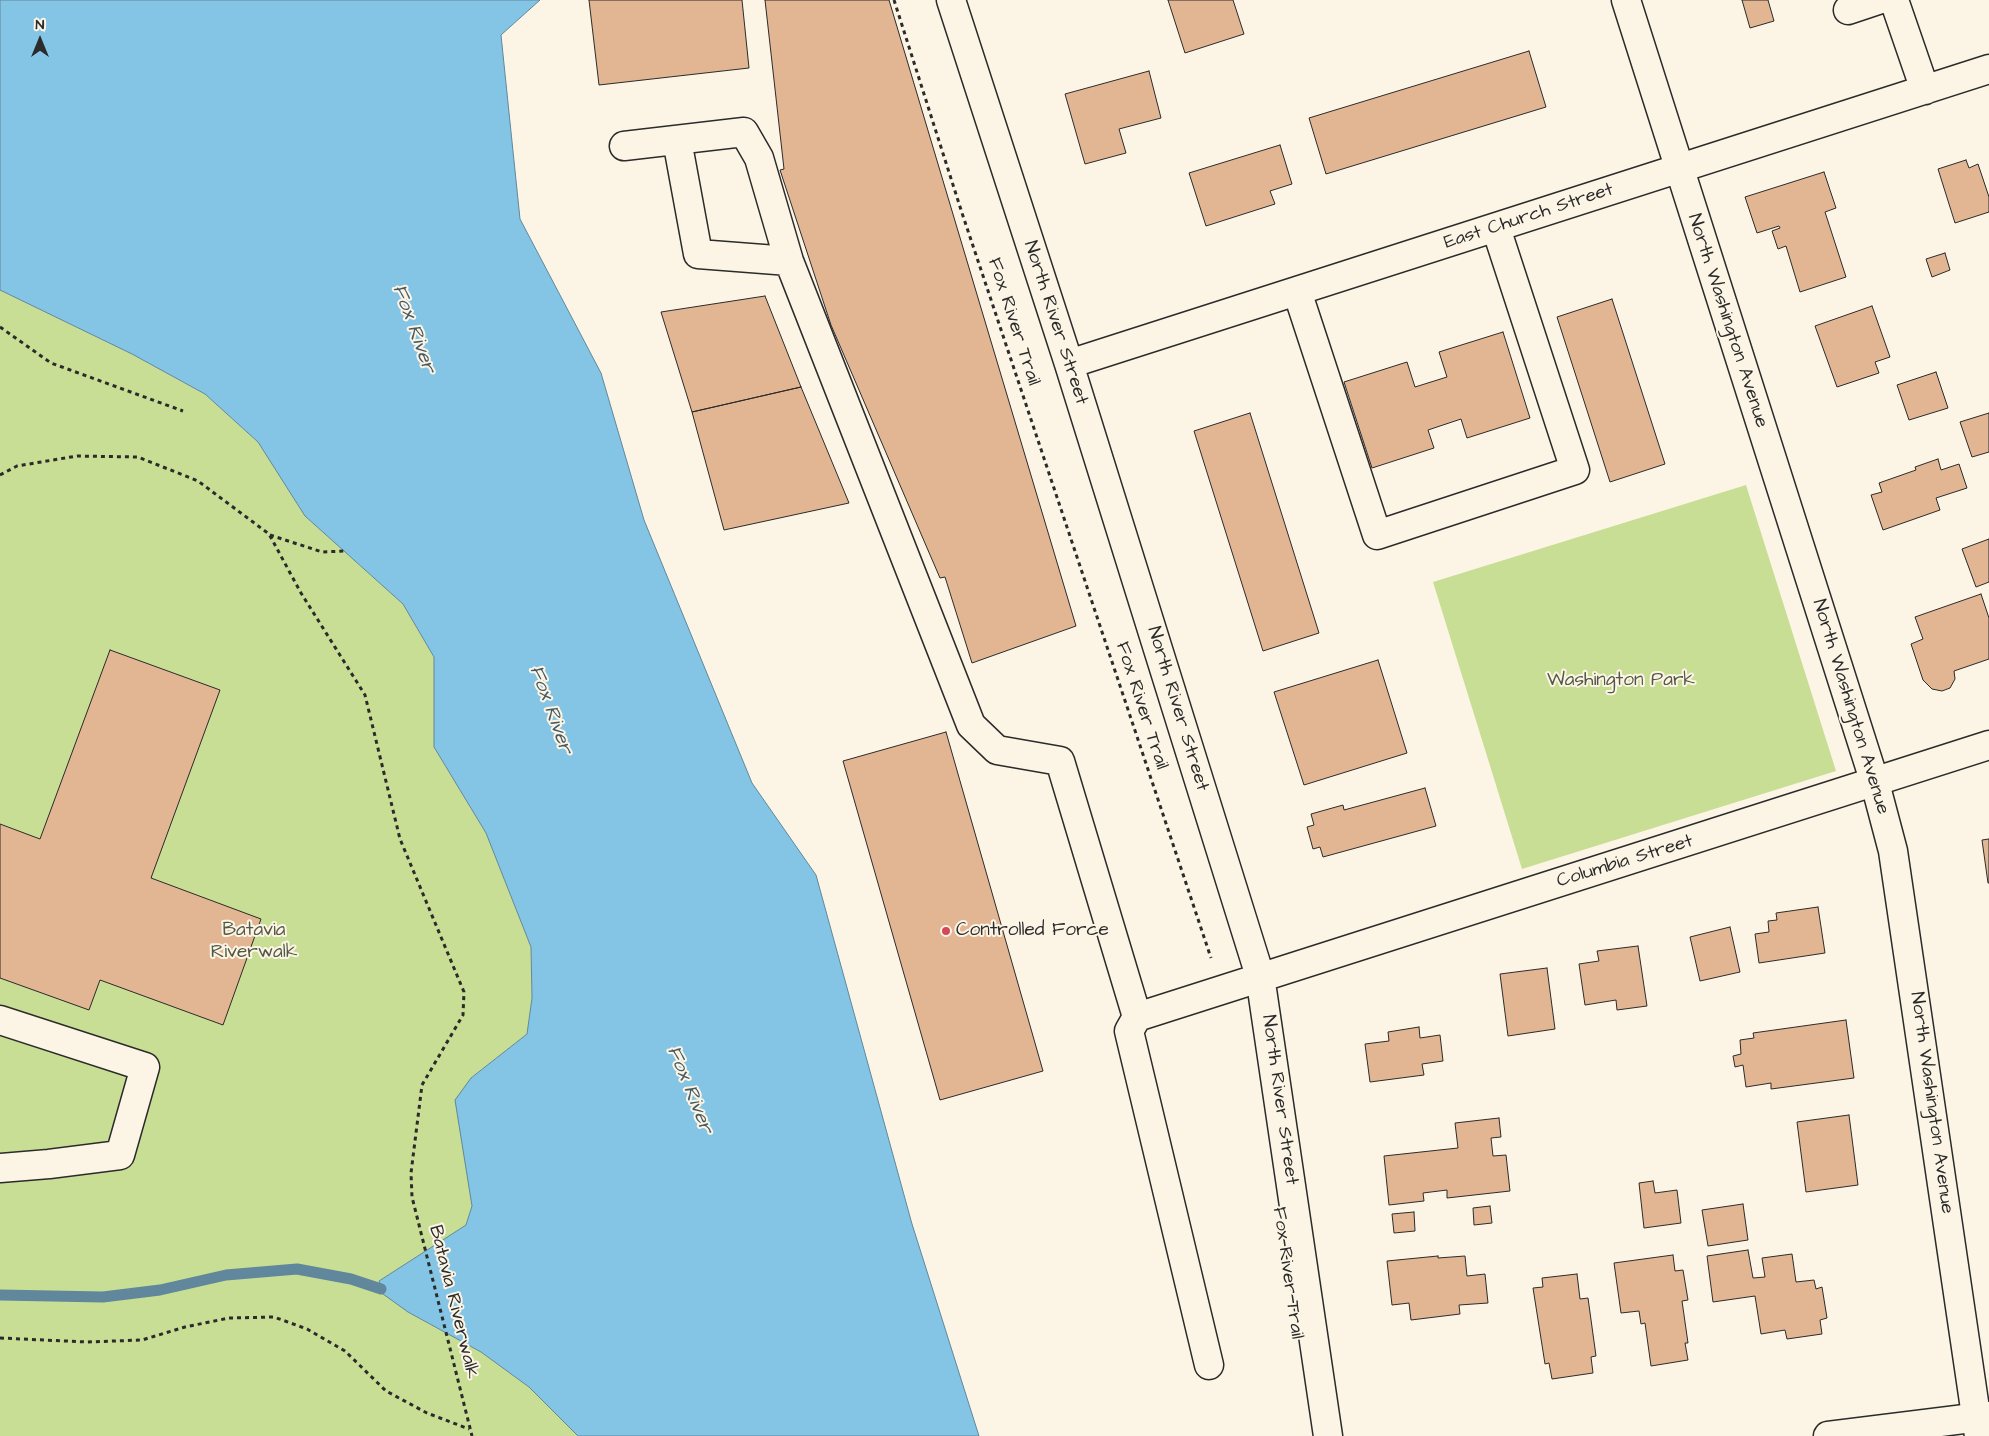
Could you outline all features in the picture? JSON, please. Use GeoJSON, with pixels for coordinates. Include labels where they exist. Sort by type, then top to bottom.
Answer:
{"type":"FeatureCollection","features":[{"type":"Feature","properties":{"kind":"street","name":"North River Street"},"geometry":{"type":"LineString","coordinates":[[951,0],[1069,364],[1260,976],[1328,1436]]}},
{"type":"Feature","properties":{"kind":"street","name":"North Washington Avenue"},"geometry":{"type":"LineString","coordinates":[[1626,0],[1875,783],[1893,851],[1982,1423]]}},
{"type":"Feature","properties":{"kind":"street"},"geometry":{"type":"LineString","coordinates":[[1848,10],[1878,0]]}},
{"type":"Feature","properties":{"kind":"street"},"geometry":{"type":"LineString","coordinates":[[1894,0],[1925,90]]}},
{"type":"Feature","properties":{"kind":"street","name":"East Church Street"},"geometry":{"type":"LineString","coordinates":[[1069,364],[1679,170],[1989,69]]}},
{"type":"Feature","properties":{"kind":"street"},"geometry":{"type":"LineString","coordinates":[[624,146],[744,132],[759,158],[789,261],[971,725],[997,750],[1060,761],[1137,1017],[1129,1031],[1210,1365]]}},
{"type":"Feature","properties":{"kind":"street"},"geometry":{"type":"LineString","coordinates":[[677,140],[698,254],[789,261]]}},
{"type":"Feature","properties":{"kind":"street"},"geometry":{"type":"LineString","coordinates":[[1298,291],[1377,535],[1575,470],[1496,228]]}},
{"type":"Feature","properties":{"kind":"street","name":"Columbia Street"},"geometry":{"type":"LineString","coordinates":[[1137,1017],[1260,976],[1875,783],[1989,745]]}},
{"type":"Feature","properties":{"kind":"street"},"geometry":{"type":"LineString","coordinates":[[0,1020],[145,1067],[120,1155],[0,1168]]}},
{"type":"Feature","properties":{"kind":"street"},"geometry":{"type":"LineString","coordinates":[[1828,1436],[1982,1423]]}},
{"type":"Feature","properties":{"kind":"path","name":"Fox River Trail"},"geometry":{"type":"LineString","coordinates":[[894,0],[962,214],[1221,989]]}},
{"type":"Feature","properties":{"kind":"path"},"geometry":{"type":"LineString","coordinates":[[0,327],[51,363],[183,411]]}},
{"type":"Feature","properties":{"kind":"path","name":"Batavia Riverwalk"},"geometry":{"type":"LineString","coordinates":[[0,475],[17,466],[77,456],[138,457],[198,481],[269,534],[301,592],[366,695],[400,839],[464,992],[463,1015],[422,1086],[411,1173],[412,1197],[472,1436]]}},
{"type":"Feature","properties":{"kind":"path"},"geometry":{"type":"LineString","coordinates":[[269,534],[322,552],[344,551]]}},
{"type":"Feature","properties":{"kind":"path"},"geometry":{"type":"LineString","coordinates":[[0,1338],[87,1342],[142,1340],[185,1327],[229,1318],[274,1317],[307,1329],[345,1351],[386,1391],[427,1413],[470,1429]]}},
{"type":"Feature","properties":{"kind":"green space","name":"Batavia Riverwalk"},"geometry":{"type":"Polygon","coordinates":[[[0,290],[132,354],[205,394],[258,442],[305,516],[403,604],[434,657],[434,747],[486,833],[531,947],[532,998],[527,1034],[471,1078],[469,1183],[472,1206],[466,1225],[379,1281],[408,1312],[481,1352],[529,1387],[578,1436],[0,1436],[0,290]]]}},
{"type":"Feature","properties":{"kind":"green space","name":"Washington Park"},"geometry":{"type":"Polygon","coordinates":[[[1746,485],[1836,771],[1522,869],[1433,582],[1746,485]]]}},
{"type":"Feature","properties":{"kind":"water","name":"Fox River"},"geometry":{"type":"Polygon","coordinates":[[[0,0],[540,0],[501,35],[520,219],[601,373],[644,520],[752,783],[816,875],[912,1224],[979,1436],[578,1436],[529,1387],[481,1352],[408,1312],[383,1294],[379,1281],[466,1225],[472,1206],[455,1100],[471,1078],[527,1034],[532,998],[531,947],[486,833],[434,747],[434,657],[403,604],[305,516],[258,442],[205,394],[132,354],[0,290],[0,0]]]}},
{"type":"Feature","properties":{"kind":"building"},"geometry":{"type":"Polygon","coordinates":[[[589,0],[742,0],[749,68],[599,85],[589,0]]]}},
{"type":"Feature","properties":{"kind":"building"},"geometry":{"type":"Polygon","coordinates":[[[765,0],[889,0],[1076,626],[972,663],[945,577],[940,578],[831,325],[780,170],[784,169],[765,0]]]}},
{"type":"Feature","properties":{"kind":"building"},"geometry":{"type":"Polygon","coordinates":[[[1168,0],[1233,0],[1244,34],[1185,53],[1168,0]]]}},
{"type":"Feature","properties":{"kind":"building"},"geometry":{"type":"Polygon","coordinates":[[[1742,0],[1768,0],[1774,21],[1750,28],[1742,0]]]}},
{"type":"Feature","properties":{"kind":"building"},"geometry":{"type":"Polygon","coordinates":[[[1529,51],[1546,107],[1326,174],[1309,118],[1529,51]]]}},
{"type":"Feature","properties":{"kind":"building"},"geometry":{"type":"Polygon","coordinates":[[[1149,71],[1161,118],[1119,129],[1126,153],[1085,164],[1065,94],[1149,71]]]}},
{"type":"Feature","properties":{"kind":"building"},"geometry":{"type":"Polygon","coordinates":[[[1280,145],[1292,184],[1270,191],[1275,204],[1206,226],[1189,173],[1280,145]]]}},
{"type":"Feature","properties":{"kind":"building"},"geometry":{"type":"Polygon","coordinates":[[[1966,160],[1969,168],[1978,164],[1989,197],[1989,212],[1955,223],[1938,169],[1966,160]]]}},
{"type":"Feature","properties":{"kind":"building"},"geometry":{"type":"Polygon","coordinates":[[[1824,172],[1836,208],[1825,212],[1846,277],[1800,292],[1786,246],[1778,249],[1772,231],[1780,228],[1779,226],[1757,233],[1745,197],[1824,172]]]}},
{"type":"Feature","properties":{"kind":"building"},"geometry":{"type":"Polygon","coordinates":[[[1945,253],[1950,270],[1932,277],[1926,259],[1945,253]]]}},
{"type":"Feature","properties":{"kind":"building"},"geometry":{"type":"Polygon","coordinates":[[[765,296],[801,387],[692,412],[661,312],[765,296]]]}},
{"type":"Feature","properties":{"kind":"building"},"geometry":{"type":"Polygon","coordinates":[[[1612,299],[1665,464],[1610,482],[1557,317],[1612,299]]]}},
{"type":"Feature","properties":{"kind":"building"},"geometry":{"type":"Polygon","coordinates":[[[1872,306],[1890,357],[1875,362],[1879,373],[1837,387],[1815,326],[1872,306]]]}},
{"type":"Feature","properties":{"kind":"building"},"geometry":{"type":"Polygon","coordinates":[[[1503,332],[1530,418],[1467,438],[1461,419],[1428,430],[1434,448],[1372,468],[1344,382],[1407,362],[1415,387],[1447,377],[1439,352],[1503,332]]]}},
{"type":"Feature","properties":{"kind":"building"},"geometry":{"type":"Polygon","coordinates":[[[1936,372],[1948,408],[1909,420],[1897,385],[1936,372]]]}},
{"type":"Feature","properties":{"kind":"building"},"geometry":{"type":"Polygon","coordinates":[[[801,387],[849,503],[724,530],[692,412],[801,387]]]}},
{"type":"Feature","properties":{"kind":"building"},"geometry":{"type":"Polygon","coordinates":[[[1250,413],[1319,633],[1263,651],[1194,431],[1250,413]]]}},
{"type":"Feature","properties":{"kind":"building"},"geometry":{"type":"Polygon","coordinates":[[[1989,413],[1989,452],[1972,457],[1960,422],[1989,413]]]}},
{"type":"Feature","properties":{"kind":"building"},"geometry":{"type":"Polygon","coordinates":[[[1938,459],[1941,470],[1959,464],[1967,488],[1936,498],[1940,510],[1883,530],[1871,495],[1882,492],[1879,483],[1916,470],[1915,467],[1938,459]]]}},
{"type":"Feature","properties":{"kind":"building"},"geometry":{"type":"Polygon","coordinates":[[[1989,539],[1989,582],[1976,587],[1962,549],[1989,539]]]}},
{"type":"Feature","properties":{"kind":"building"},"geometry":{"type":"Polygon","coordinates":[[[1981,594],[1989,618],[1989,659],[1954,671],[1955,679],[1950,688],[1942,691],[1932,689],[1923,680],[1911,644],[1923,639],[1915,617],[1981,594]]]}},
{"type":"Feature","properties":{"kind":"building"},"geometry":{"type":"Polygon","coordinates":[[[110,650],[220,690],[151,878],[261,919],[223,1025],[100,980],[89,1010],[0,978],[0,824],[40,839],[110,650]]]}},
{"type":"Feature","properties":{"kind":"building"},"geometry":{"type":"Polygon","coordinates":[[[1378,660],[1407,753],[1304,785],[1274,692],[1378,660]]]}},
{"type":"Feature","properties":{"kind":"building"},"geometry":{"type":"Polygon","coordinates":[[[946,732],[1043,1071],[940,1100],[843,761],[946,732]]]}},
{"type":"Feature","properties":{"kind":"building"},"geometry":{"type":"Polygon","coordinates":[[[1425,788],[1436,826],[1323,857],[1320,847],[1313,849],[1307,827],[1314,825],[1311,814],[1343,805],[1344,810],[1425,788]]]}},
{"type":"Feature","properties":{"kind":"building"},"geometry":{"type":"Polygon","coordinates":[[[1989,839],[1989,883],[1988,883],[1982,840],[1989,839]]]}},
{"type":"Feature","properties":{"kind":"building"},"geometry":{"type":"Polygon","coordinates":[[[1818,907],[1825,953],[1759,963],[1755,934],[1769,932],[1768,921],[1777,920],[1776,913],[1818,907]]]}},
{"type":"Feature","properties":{"kind":"building"},"geometry":{"type":"Polygon","coordinates":[[[1730,927],[1740,972],[1700,981],[1690,937],[1730,927]]]}},
{"type":"Feature","properties":{"kind":"building"},"geometry":{"type":"Polygon","coordinates":[[[1638,946],[1647,1006],[1617,1010],[1616,1000],[1585,1005],[1579,964],[1599,961],[1597,951],[1638,946]]]}},
{"type":"Feature","properties":{"kind":"building"},"geometry":{"type":"Polygon","coordinates":[[[1547,968],[1555,1029],[1508,1036],[1500,974],[1547,968]]]}},
{"type":"Feature","properties":{"kind":"building"},"geometry":{"type":"Polygon","coordinates":[[[1846,1020],[1854,1078],[1771,1089],[1771,1083],[1746,1087],[1743,1065],[1735,1067],[1733,1056],[1741,1054],[1740,1040],[1754,1038],[1753,1033],[1846,1020]]]}},
{"type":"Feature","properties":{"kind":"building"},"geometry":{"type":"Polygon","coordinates":[[[1419,1027],[1420,1038],[1440,1035],[1443,1061],[1422,1064],[1424,1075],[1370,1082],[1365,1044],[1389,1041],[1388,1032],[1419,1027]]]}},
{"type":"Feature","properties":{"kind":"building"},"geometry":{"type":"Polygon","coordinates":[[[1849,1115],[1858,1185],[1806,1192],[1797,1122],[1849,1115]]]}},
{"type":"Feature","properties":{"kind":"building"},"geometry":{"type":"Polygon","coordinates":[[[1499,1118],[1501,1137],[1491,1138],[1493,1156],[1506,1155],[1510,1191],[1447,1198],[1447,1190],[1423,1193],[1424,1201],[1389,1205],[1384,1156],[1458,1148],[1455,1123],[1499,1118]]]}},
{"type":"Feature","properties":{"kind":"building"},"geometry":{"type":"Polygon","coordinates":[[[1653,1181],[1655,1193],[1677,1190],[1681,1223],[1644,1228],[1639,1183],[1653,1181]]]}},
{"type":"Feature","properties":{"kind":"building"},"geometry":{"type":"Polygon","coordinates":[[[1743,1204],[1748,1240],[1708,1246],[1702,1210],[1743,1204]]]}},
{"type":"Feature","properties":{"kind":"building"},"geometry":{"type":"Polygon","coordinates":[[[1490,1206],[1492,1223],[1474,1225],[1473,1208],[1490,1206]]]}},
{"type":"Feature","properties":{"kind":"building"},"geometry":{"type":"Polygon","coordinates":[[[1414,1212],[1415,1231],[1394,1233],[1392,1214],[1414,1212]]]}},
{"type":"Feature","properties":{"kind":"building"},"geometry":{"type":"Polygon","coordinates":[[[1748,1250],[1753,1278],[1765,1277],[1762,1258],[1792,1254],[1796,1282],[1814,1280],[1816,1289],[1822,1287],[1827,1318],[1820,1320],[1822,1334],[1787,1339],[1785,1330],[1761,1334],[1755,1296],[1713,1302],[1707,1256],[1748,1250]]]}},
{"type":"Feature","properties":{"kind":"building"},"geometry":{"type":"Polygon","coordinates":[[[1673,1255],[1675,1271],[1683,1270],[1688,1300],[1682,1301],[1688,1343],[1685,1343],[1688,1360],[1651,1366],[1645,1323],[1641,1324],[1639,1311],[1621,1313],[1614,1263],[1673,1255]]]}},
{"type":"Feature","properties":{"kind":"building"},"geometry":{"type":"Polygon","coordinates":[[[1438,1256],[1438,1258],[1465,1256],[1467,1276],[1485,1274],[1488,1303],[1459,1305],[1460,1314],[1411,1320],[1409,1303],[1392,1305],[1387,1261],[1438,1256]]]}},
{"type":"Feature","properties":{"kind":"building"},"geometry":{"type":"Polygon","coordinates":[[[1577,1274],[1580,1299],[1588,1298],[1596,1356],[1591,1357],[1593,1373],[1552,1379],[1549,1363],[1545,1364],[1533,1288],[1543,1287],[1542,1278],[1577,1274]]]}},
{"type":"Feature","properties":{"kind":"waterway"},"geometry":{"type":"LineString","coordinates":[[0,1295],[103,1297],[160,1290],[226,1275],[297,1269],[351,1279],[381,1289]]}},
{"type":"Feature","properties":{"kind":"place","name":"Controlled Force"},"geometry":{"type":"Point","coordinates":[946,931]}}]}
